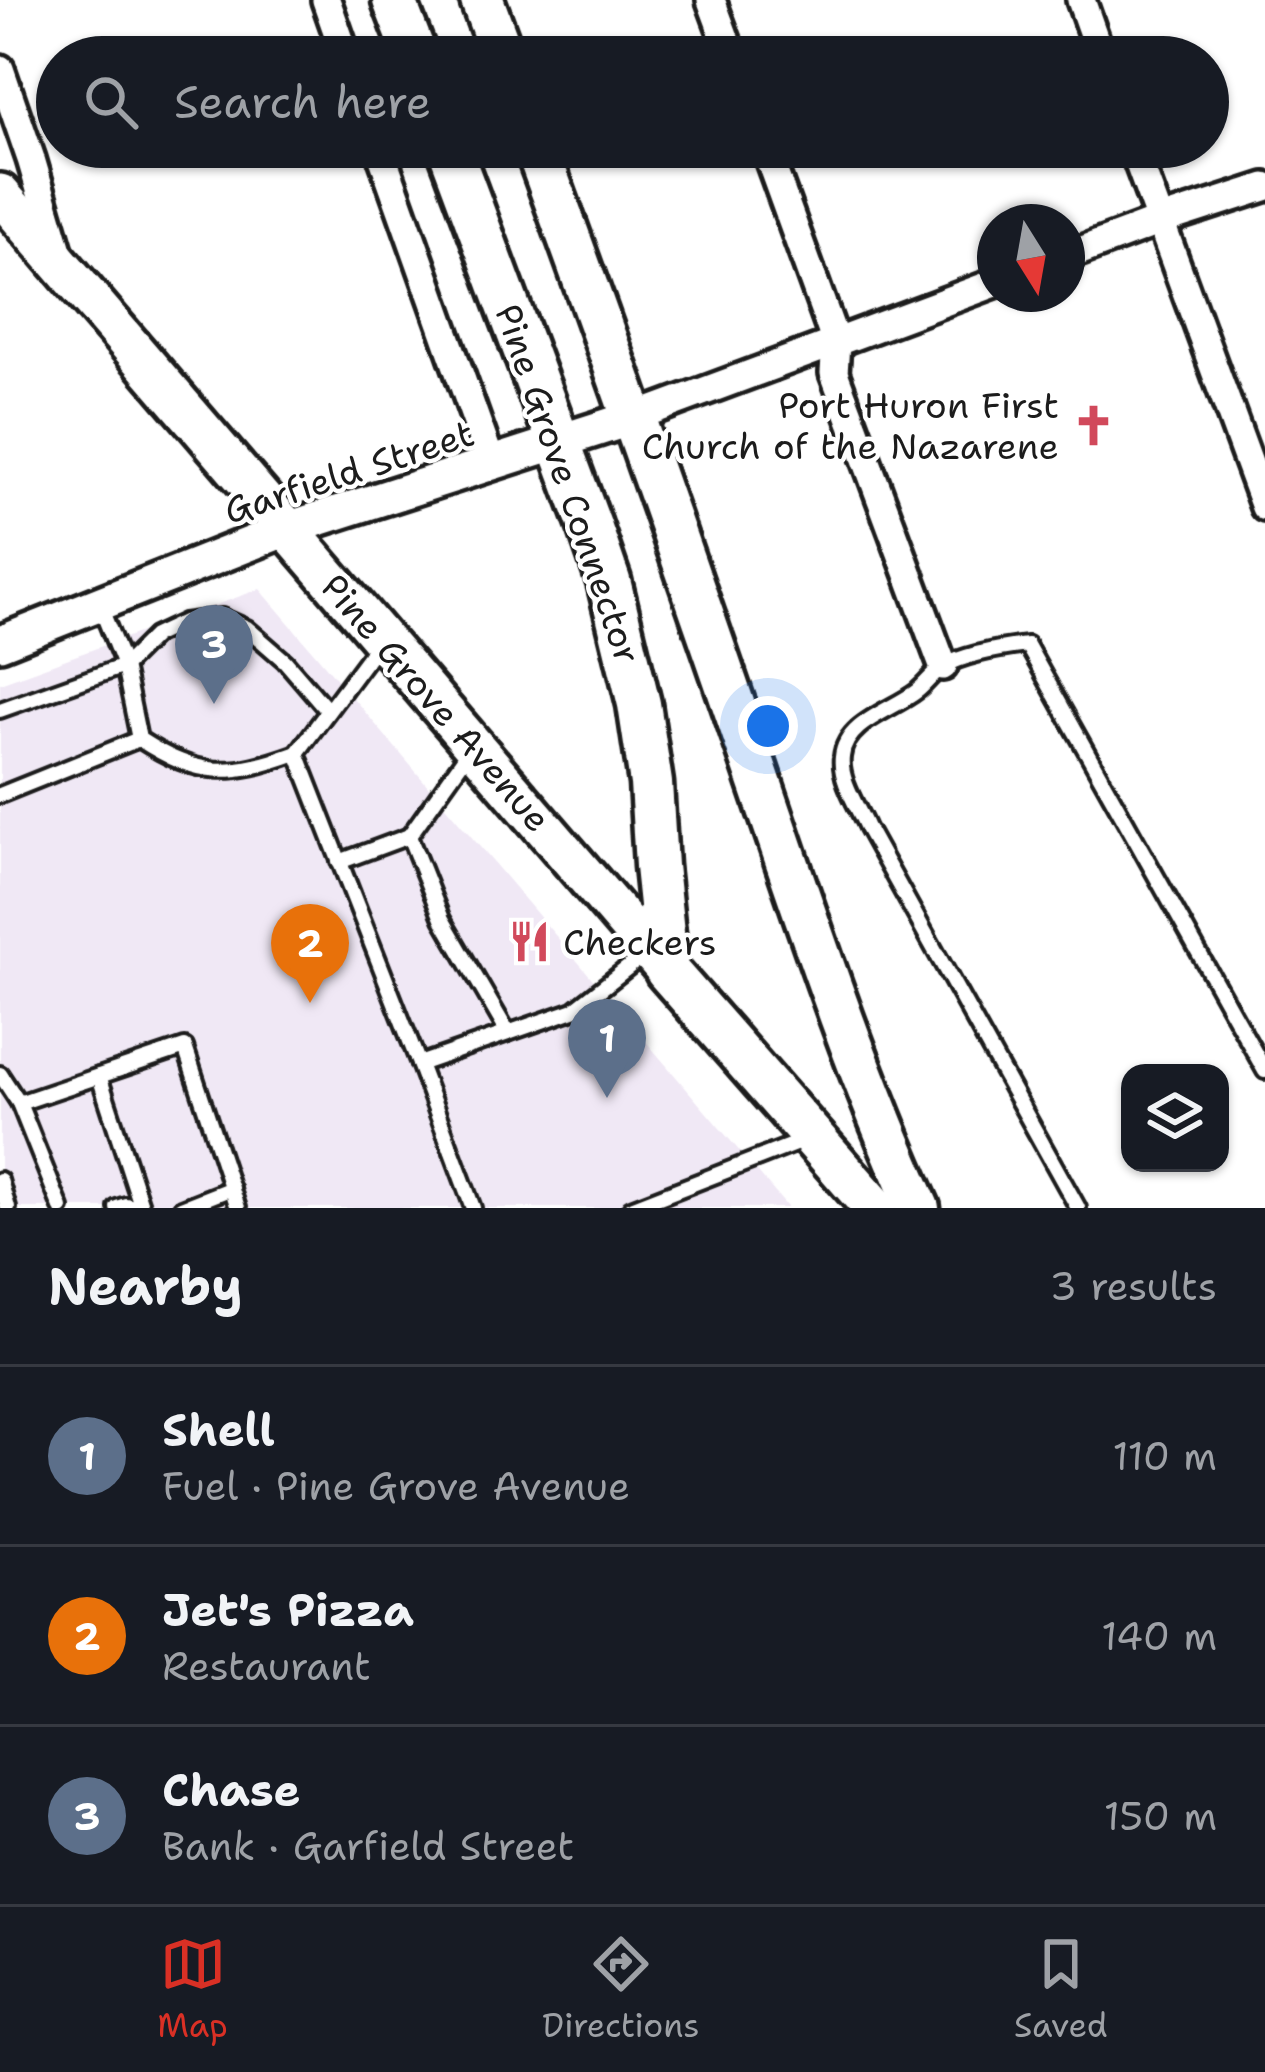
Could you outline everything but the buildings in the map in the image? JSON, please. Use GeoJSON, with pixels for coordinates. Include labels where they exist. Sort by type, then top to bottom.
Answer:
{"type":"FeatureCollection","features":[{"type":"Feature","properties":{"kind":"highway"},"geometry":{"type":"LineString","coordinates":[[394,0],[408,36]]}},
{"type":"Feature","properties":{"kind":"highway"},"geometry":{"type":"LineString","coordinates":[[482,0],[495,36]]}},
{"type":"Feature","properties":{"kind":"highway","name":"Pine Grove Connector"},"geometry":{"type":"LineString","coordinates":[[457,168],[609,581],[639,704],[651,782],[658,961]]}},
{"type":"Feature","properties":{"kind":"highway"},"geometry":{"type":"LineString","coordinates":[[544,168],[635,417],[848,1036],[918,1208]]}},
{"type":"Feature","properties":{"kind":"highway","name":"Pine Grove Avenue"},"geometry":{"type":"LineString","coordinates":[[658,961],[814,1137],[862,1200]]}},
{"type":"Feature","properties":{"kind":"main road","name":"Pine Grove Avenue"},"geometry":{"type":"LineString","coordinates":[[0,194],[658,961]]}},
{"type":"Feature","properties":{"kind":"street"},"geometry":{"type":"LineString","coordinates":[[326,0],[339,36]]}},
{"type":"Feature","properties":{"kind":"street"},"geometry":{"type":"LineString","coordinates":[[711,0],[724,36]]}},
{"type":"Feature","properties":{"kind":"street"},"geometry":{"type":"LineString","coordinates":[[1082,0],[1095,36]]}},
{"type":"Feature","properties":{"kind":"street"},"geometry":{"type":"LineString","coordinates":[[0,72],[32,159],[62,265]]}},
{"type":"Feature","properties":{"kind":"street"},"geometry":{"type":"LineString","coordinates":[[386,168],[492,465]]}},
{"type":"Feature","properties":{"kind":"street"},"geometry":{"type":"LineString","coordinates":[[773,168],[836,343],[834,373],[944,666]]}},
{"type":"Feature","properties":{"kind":"street"},"geometry":{"type":"LineString","coordinates":[[1141,168],[1265,507]]}},
{"type":"Feature","properties":{"kind":"street"},"geometry":{"type":"LineString","coordinates":[[1085,249],[1265,187]]}},
{"type":"Feature","properties":{"kind":"street","name":"Garfield Street"},"geometry":{"type":"LineString","coordinates":[[0,643],[287,529],[635,417],[977,290]]}},
{"type":"Feature","properties":{"kind":"lane"},"geometry":{"type":"LineString","coordinates":[[99,604],[124,665],[140,739],[170,759],[199,769],[237,770],[296,753],[382,639]]}},
{"type":"Feature","properties":{"kind":"lane"},"geometry":{"type":"LineString","coordinates":[[0,710],[124,665],[154,636],[184,622],[221,617],[248,628],[285,661],[328,711]]}},
{"type":"Feature","properties":{"kind":"lane"},"geometry":{"type":"LineString","coordinates":[[1078,1208],[886,865],[843,772],[841,754],[858,728],[916,692],[944,666],[999,648],[1027,645],[1265,1071]]}},
{"type":"Feature","properties":{"kind":"lane"},"geometry":{"type":"LineString","coordinates":[[0,795],[140,739]]}},
{"type":"Feature","properties":{"kind":"lane"},"geometry":{"type":"LineString","coordinates":[[339,862],[409,836],[473,746]]}},
{"type":"Feature","properties":{"kind":"lane"},"geometry":{"type":"LineString","coordinates":[[296,753],[473,1208]]}},
{"type":"Feature","properties":{"kind":"lane"},"geometry":{"type":"LineString","coordinates":[[409,836],[442,919],[508,1033]]}},
{"type":"Feature","properties":{"kind":"lane"},"geometry":{"type":"LineString","coordinates":[[419,1064],[574,1010],[658,961]]}},
{"type":"Feature","properties":{"kind":"lane"},"geometry":{"type":"LineString","coordinates":[[20,1103],[184,1047],[238,1208]]}},
{"type":"Feature","properties":{"kind":"lane"},"geometry":{"type":"LineString","coordinates":[[0,1074],[20,1103],[62,1208]]}},
{"type":"Feature","properties":{"kind":"lane"},"geometry":{"type":"LineString","coordinates":[[99,1076],[141,1208],[117,1208]]}},
{"type":"Feature","properties":{"kind":"lane"},"geometry":{"type":"LineString","coordinates":[[634,1208],[814,1137]]}},
{"type":"Feature","properties":{"kind":"lane"},"geometry":{"type":"LineString","coordinates":[[0,1180],[8,1208]]}},
{"type":"Feature","properties":{"kind":"lane"},"geometry":{"type":"LineString","coordinates":[[181,1208],[232,1188]]}},
{"type":"Feature","properties":{"kind":"shaded area"},"geometry":{"type":"Polygon","coordinates":[[[260,589],[788,1208],[0,1208],[0,683],[260,589]]]}},
{"type":"Feature","properties":{"kind":"place","name":"Port Huron First Church of the Nazarene"},"geometry":{"type":"Point","coordinates":[1093,426]}},
{"type":"Feature","properties":{"kind":"place","name":"Chase"},"geometry":{"type":"Point","coordinates":[214,704]}},
{"type":"Feature","properties":{"kind":"place","name":"Checkers"},"geometry":{"type":"Point","coordinates":[529,942]}},
{"type":"Feature","properties":{"kind":"place","name":"Jet's Pizza"},"geometry":{"type":"Point","coordinates":[310,1003]}},
{"type":"Feature","properties":{"kind":"place","name":"Shell"},"geometry":{"type":"Point","coordinates":[607,1098]}}]}
